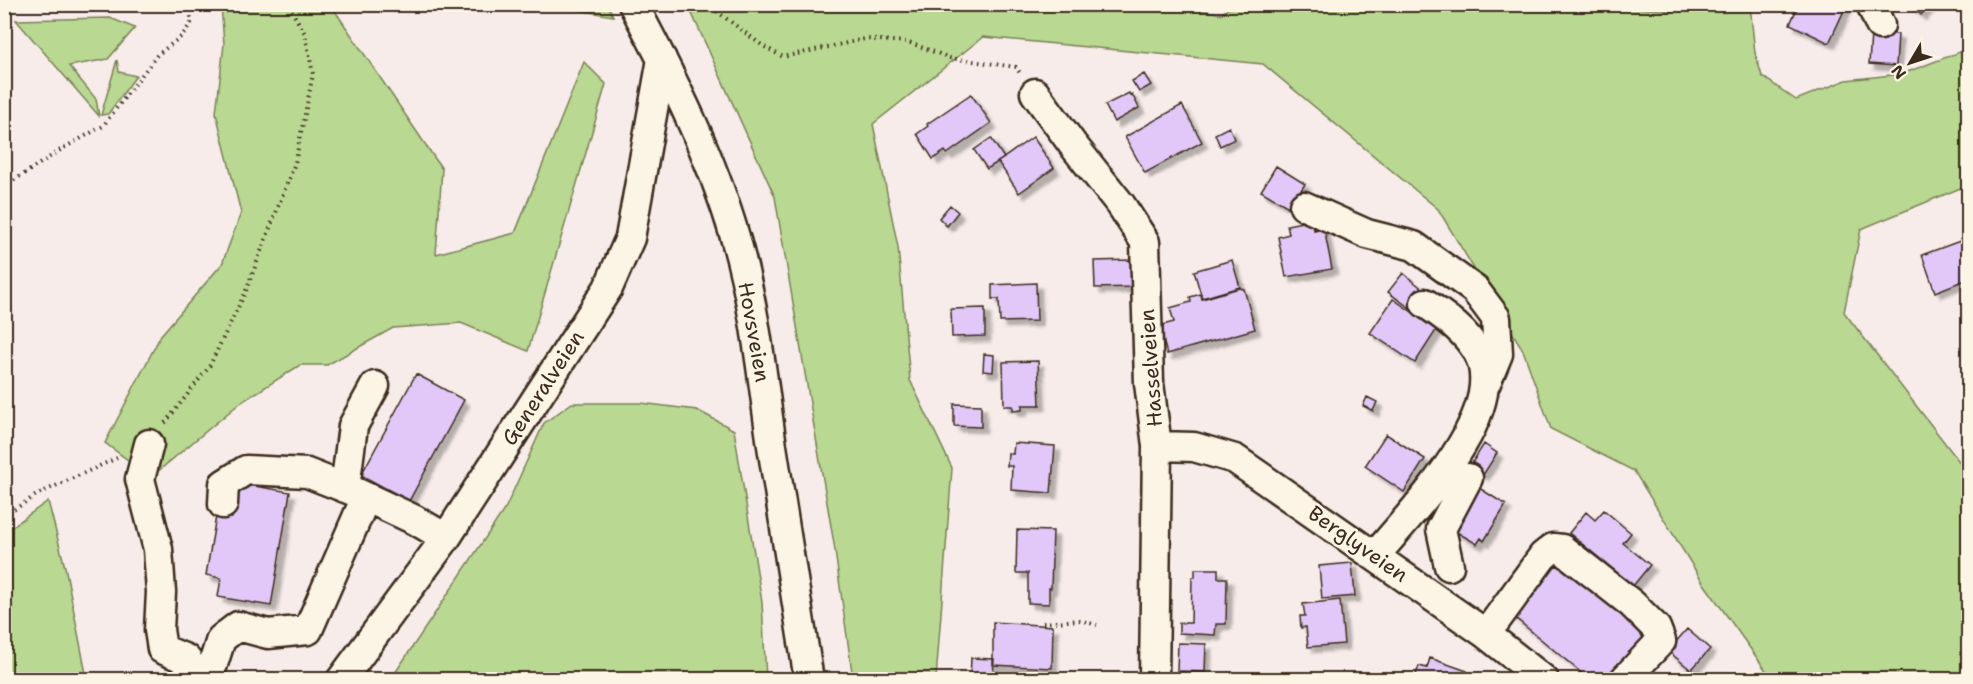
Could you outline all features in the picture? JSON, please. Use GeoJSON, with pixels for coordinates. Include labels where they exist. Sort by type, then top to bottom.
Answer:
{"type":"FeatureCollection","features":[{"type":"Feature","properties":{"kind":"street","name":"Hovsveien"},"geometry":{"type":"LineString","coordinates":[[633,4],[662,59],[703,148],[734,236],[752,304],[784,531],[809,680]]}},
{"type":"Feature","properties":{"kind":"street","name":"Generalveien"},"geometry":{"type":"LineString","coordinates":[[341,680],[446,538],[608,288],[630,238],[662,59]]}},
{"type":"Feature","properties":{"kind":"street","name":"Hasselveien"},"geometry":{"type":"LineString","coordinates":[[1035,93],[1121,205],[1145,242],[1149,383],[1157,446],[1154,680]]}},
{"type":"Feature","properties":{"kind":"street"},"geometry":{"type":"LineString","coordinates":[[1304,206],[1367,234],[1414,246],[1475,290],[1496,318],[1498,354],[1485,385],[1477,418],[1453,460],[1368,551]]}},
{"type":"Feature","properties":{"kind":"street"},"geometry":{"type":"LineString","coordinates":[[1425,303],[1457,326],[1478,354],[1485,385]]}},
{"type":"Feature","properties":{"kind":"street"},"geometry":{"type":"LineString","coordinates":[[208,680],[221,639],[238,626],[268,634],[309,630],[355,492],[353,426],[375,387]]}},
{"type":"Feature","properties":{"kind":"street"},"geometry":{"type":"LineString","coordinates":[[149,444],[140,479],[158,549],[161,592],[159,630],[162,649],[186,659],[201,680]]}},
{"type":"Feature","properties":{"kind":"street","name":"Berglyveien"},"geometry":{"type":"LineString","coordinates":[[1157,446],[1194,447],[1235,459],[1486,634],[1542,679]]}},
{"type":"Feature","properties":{"kind":"street"},"geometry":{"type":"LineString","coordinates":[[223,504],[224,484],[246,470],[307,473],[415,520],[446,538]]}},
{"type":"Feature","properties":{"kind":"street"},"geometry":{"type":"LineString","coordinates":[[1429,594],[1456,557],[1441,528],[1468,478]]}},
{"type":"Feature","properties":{"kind":"street"},"geometry":{"type":"LineString","coordinates":[[1368,551],[1392,505]]}},
{"type":"Feature","properties":{"kind":"street"},"geometry":{"type":"LineString","coordinates":[[1486,634],[1543,556],[1553,548],[1562,549],[1632,604],[1656,628],[1661,641],[1624,680]]}},
{"type":"Feature","properties":{"kind":"path"},"geometry":{"type":"LineString","coordinates":[[4,187],[62,149],[103,126],[157,55],[182,36],[191,22],[191,10],[183,4]]}},
{"type":"Feature","properties":{"kind":"path"},"geometry":{"type":"LineString","coordinates":[[4,516],[38,494],[149,444],[209,367],[245,293],[295,163],[313,74],[304,34],[288,4]]}},
{"type":"Feature","properties":{"kind":"path"},"geometry":{"type":"LineString","coordinates":[[706,4],[763,46],[783,57],[864,39],[908,42],[950,58],[1016,67],[1035,93]]}},
{"type":"Feature","properties":{"kind":"path"},"geometry":{"type":"LineString","coordinates":[[1043,623],[1079,620],[1097,625]]}},
{"type":"Feature","properties":{"kind":"green space"},"geometry":{"type":"Polygon","coordinates":[[[1174,4],[1221,14],[1234,4],[1552,4],[1689,11],[1693,5],[1750,5],[1755,53],[1762,76],[1796,100],[1846,80],[1902,74],[1968,49],[1968,185],[1861,229],[1844,312],[1968,473],[1968,679],[1772,679],[1702,581],[1634,471],[1551,429],[1523,350],[1438,209],[1263,64],[983,37],[873,124],[898,247],[910,380],[952,468],[936,679],[853,679],[834,544],[775,197],[688,5],[1174,4]]]}},
{"type":"Feature","properties":{"kind":"green space"},"geometry":{"type":"Polygon","coordinates":[[[221,5],[331,5],[442,169],[436,254],[515,233],[584,62],[606,84],[528,351],[461,323],[393,328],[327,365],[300,365],[240,403],[151,477],[105,443],[161,335],[222,264],[241,213],[216,113],[224,44],[221,5]]]}},
{"type":"Feature","properties":{"kind":"green space"},"geometry":{"type":"Polygon","coordinates":[[[550,5],[608,5],[613,16],[550,5]]]}},
{"type":"Feature","properties":{"kind":"green space"},"geometry":{"type":"Polygon","coordinates":[[[110,18],[135,28],[108,59],[69,66],[96,99],[99,116],[16,20],[110,18]]]}},
{"type":"Feature","properties":{"kind":"green space"},"geometry":{"type":"Polygon","coordinates":[[[117,60],[119,72],[136,76],[108,114],[101,115],[117,60]]]}},
{"type":"Feature","properties":{"kind":"green space"},"geometry":{"type":"Polygon","coordinates":[[[572,403],[641,403],[697,410],[734,430],[762,602],[766,679],[391,679],[506,507],[544,423],[572,403]]]}},
{"type":"Feature","properties":{"kind":"green space"},"geometry":{"type":"Polygon","coordinates":[[[48,501],[66,571],[87,679],[5,679],[5,532],[48,501]]]}},
{"type":"Feature","properties":{"kind":"building"},"geometry":{"type":"Polygon","coordinates":[[[1799,4],[1847,4],[1829,43],[1790,24],[1799,4]]]}},
{"type":"Feature","properties":{"kind":"building"},"geometry":{"type":"Polygon","coordinates":[[[1908,4],[1930,4],[1921,15],[1908,4]]]}},
{"type":"Feature","properties":{"kind":"building"},"geometry":{"type":"Polygon","coordinates":[[[1871,33],[1898,34],[1896,66],[1869,64],[1871,33]]]}},
{"type":"Feature","properties":{"kind":"building"},"geometry":{"type":"Polygon","coordinates":[[[1144,74],[1151,85],[1139,92],[1132,81],[1144,74]]]}},
{"type":"Feature","properties":{"kind":"building"},"geometry":{"type":"Polygon","coordinates":[[[1129,93],[1132,94],[1139,108],[1114,122],[1105,105],[1129,93]]]}},
{"type":"Feature","properties":{"kind":"building"},"geometry":{"type":"Polygon","coordinates":[[[971,94],[991,123],[947,154],[945,151],[933,159],[917,134],[928,126],[927,124],[971,94]]]}},
{"type":"Feature","properties":{"kind":"building"},"geometry":{"type":"Polygon","coordinates":[[[1182,105],[1202,142],[1145,173],[1125,137],[1182,105]]]}},
{"type":"Feature","properties":{"kind":"building"},"geometry":{"type":"Polygon","coordinates":[[[1229,127],[1235,139],[1220,146],[1215,134],[1229,127]]]}},
{"type":"Feature","properties":{"kind":"building"},"geometry":{"type":"Polygon","coordinates":[[[1033,137],[1054,168],[1019,193],[998,162],[1033,137]]]}},
{"type":"Feature","properties":{"kind":"building"},"geometry":{"type":"Polygon","coordinates":[[[991,138],[1004,158],[987,169],[974,150],[991,138]]]}},
{"type":"Feature","properties":{"kind":"building"},"geometry":{"type":"Polygon","coordinates":[[[1276,166],[1305,184],[1290,208],[1261,191],[1276,166]]]}},
{"type":"Feature","properties":{"kind":"building"},"geometry":{"type":"Polygon","coordinates":[[[950,205],[958,212],[947,226],[939,218],[950,205]]]}},
{"type":"Feature","properties":{"kind":"building"},"geometry":{"type":"Polygon","coordinates":[[[1312,220],[1314,230],[1324,228],[1332,269],[1286,277],[1278,237],[1289,234],[1287,225],[1312,220]]]}},
{"type":"Feature","properties":{"kind":"building"},"geometry":{"type":"Polygon","coordinates":[[[1968,238],[1968,279],[1935,292],[1922,255],[1968,238]]]}},
{"type":"Feature","properties":{"kind":"building"},"geometry":{"type":"Polygon","coordinates":[[[1132,260],[1134,287],[1095,288],[1094,261],[1132,260]]]}},
{"type":"Feature","properties":{"kind":"building"},"geometry":{"type":"Polygon","coordinates":[[[1232,260],[1240,287],[1202,298],[1194,271],[1232,260]]]}},
{"type":"Feature","properties":{"kind":"building"},"geometry":{"type":"Polygon","coordinates":[[[1403,273],[1424,290],[1410,308],[1388,292],[1403,273]]]}},
{"type":"Feature","properties":{"kind":"building"},"geometry":{"type":"Polygon","coordinates":[[[1036,283],[1037,321],[1000,322],[999,299],[992,299],[992,285],[1036,283]]]}},
{"type":"Feature","properties":{"kind":"building"},"geometry":{"type":"Polygon","coordinates":[[[1239,288],[1244,289],[1255,329],[1167,354],[1159,326],[1174,322],[1170,308],[1191,302],[1190,297],[1201,294],[1202,299],[1239,288]]]}},
{"type":"Feature","properties":{"kind":"building"},"geometry":{"type":"Polygon","coordinates":[[[1393,299],[1437,329],[1415,363],[1370,333],[1393,299]]]}},
{"type":"Feature","properties":{"kind":"building"},"geometry":{"type":"Polygon","coordinates":[[[985,308],[985,336],[952,337],[951,309],[985,308]]]}},
{"type":"Feature","properties":{"kind":"building"},"geometry":{"type":"Polygon","coordinates":[[[984,354],[994,355],[993,372],[983,371],[984,354]]]}},
{"type":"Feature","properties":{"kind":"building"},"geometry":{"type":"Polygon","coordinates":[[[1038,361],[1040,405],[1022,405],[1022,410],[1013,411],[1013,406],[1004,406],[1003,362],[1038,361]]]}},
{"type":"Feature","properties":{"kind":"building"},"geometry":{"type":"Polygon","coordinates":[[[416,374],[464,400],[409,501],[361,475],[416,374]]]}},
{"type":"Feature","properties":{"kind":"building"},"geometry":{"type":"Polygon","coordinates":[[[1367,397],[1377,402],[1373,411],[1363,406],[1367,397]]]}},
{"type":"Feature","properties":{"kind":"building"},"geometry":{"type":"Polygon","coordinates":[[[954,404],[981,405],[981,427],[954,426],[954,404]]]}},
{"type":"Feature","properties":{"kind":"building"},"geometry":{"type":"Polygon","coordinates":[[[1386,434],[1425,459],[1404,492],[1365,466],[1386,434]]]}},
{"type":"Feature","properties":{"kind":"building"},"geometry":{"type":"Polygon","coordinates":[[[1014,443],[1055,446],[1051,493],[1011,490],[1012,466],[1007,466],[1008,453],[1013,454],[1014,443]]]}},
{"type":"Feature","properties":{"kind":"building"},"geometry":{"type":"Polygon","coordinates":[[[1484,444],[1497,453],[1483,475],[1470,466],[1484,444]]]}},
{"type":"Feature","properties":{"kind":"building"},"geometry":{"type":"Polygon","coordinates":[[[237,483],[290,492],[271,606],[218,597],[221,578],[206,575],[216,516],[232,518],[237,483]]]}},
{"type":"Feature","properties":{"kind":"building"},"geometry":{"type":"Polygon","coordinates":[[[1476,486],[1506,505],[1484,541],[1481,538],[1477,544],[1453,530],[1476,486]]]}},
{"type":"Feature","properties":{"kind":"building"},"geometry":{"type":"Polygon","coordinates":[[[1604,510],[1631,533],[1623,543],[1650,565],[1633,586],[1569,533],[1586,512],[1595,520],[1604,510]]]}},
{"type":"Feature","properties":{"kind":"building"},"geometry":{"type":"Polygon","coordinates":[[[1017,530],[1053,531],[1049,604],[1028,603],[1028,573],[1016,573],[1017,530]]]}},
{"type":"Feature","properties":{"kind":"building"},"geometry":{"type":"Polygon","coordinates":[[[1553,558],[1652,639],[1618,680],[1590,680],[1508,612],[1553,558]]]}},
{"type":"Feature","properties":{"kind":"building"},"geometry":{"type":"Polygon","coordinates":[[[1352,563],[1355,596],[1322,599],[1319,566],[1352,563]]]}},
{"type":"Feature","properties":{"kind":"building"},"geometry":{"type":"Polygon","coordinates":[[[1195,569],[1218,569],[1218,578],[1227,578],[1226,624],[1216,624],[1215,635],[1179,633],[1179,623],[1191,623],[1192,577],[1195,577],[1195,569]]]}},
{"type":"Feature","properties":{"kind":"building"},"geometry":{"type":"Polygon","coordinates":[[[1340,600],[1344,644],[1308,647],[1306,627],[1301,628],[1300,616],[1305,616],[1303,604],[1340,600]]]}},
{"type":"Feature","properties":{"kind":"building"},"geometry":{"type":"Polygon","coordinates":[[[993,622],[1053,626],[1052,668],[993,665],[993,622]]]}},
{"type":"Feature","properties":{"kind":"building"},"geometry":{"type":"Polygon","coordinates":[[[1687,629],[1710,649],[1691,670],[1668,651],[1687,629]]]}},
{"type":"Feature","properties":{"kind":"building"},"geometry":{"type":"Polygon","coordinates":[[[1178,643],[1206,644],[1205,672],[1177,671],[1178,643]]]}},
{"type":"Feature","properties":{"kind":"building"},"geometry":{"type":"Polygon","coordinates":[[[971,658],[994,659],[993,680],[970,680],[971,658]]]}},
{"type":"Feature","properties":{"kind":"building"},"geometry":{"type":"Polygon","coordinates":[[[1430,658],[1467,671],[1464,680],[1414,680],[1419,666],[1427,668],[1430,658]]]}}]}
